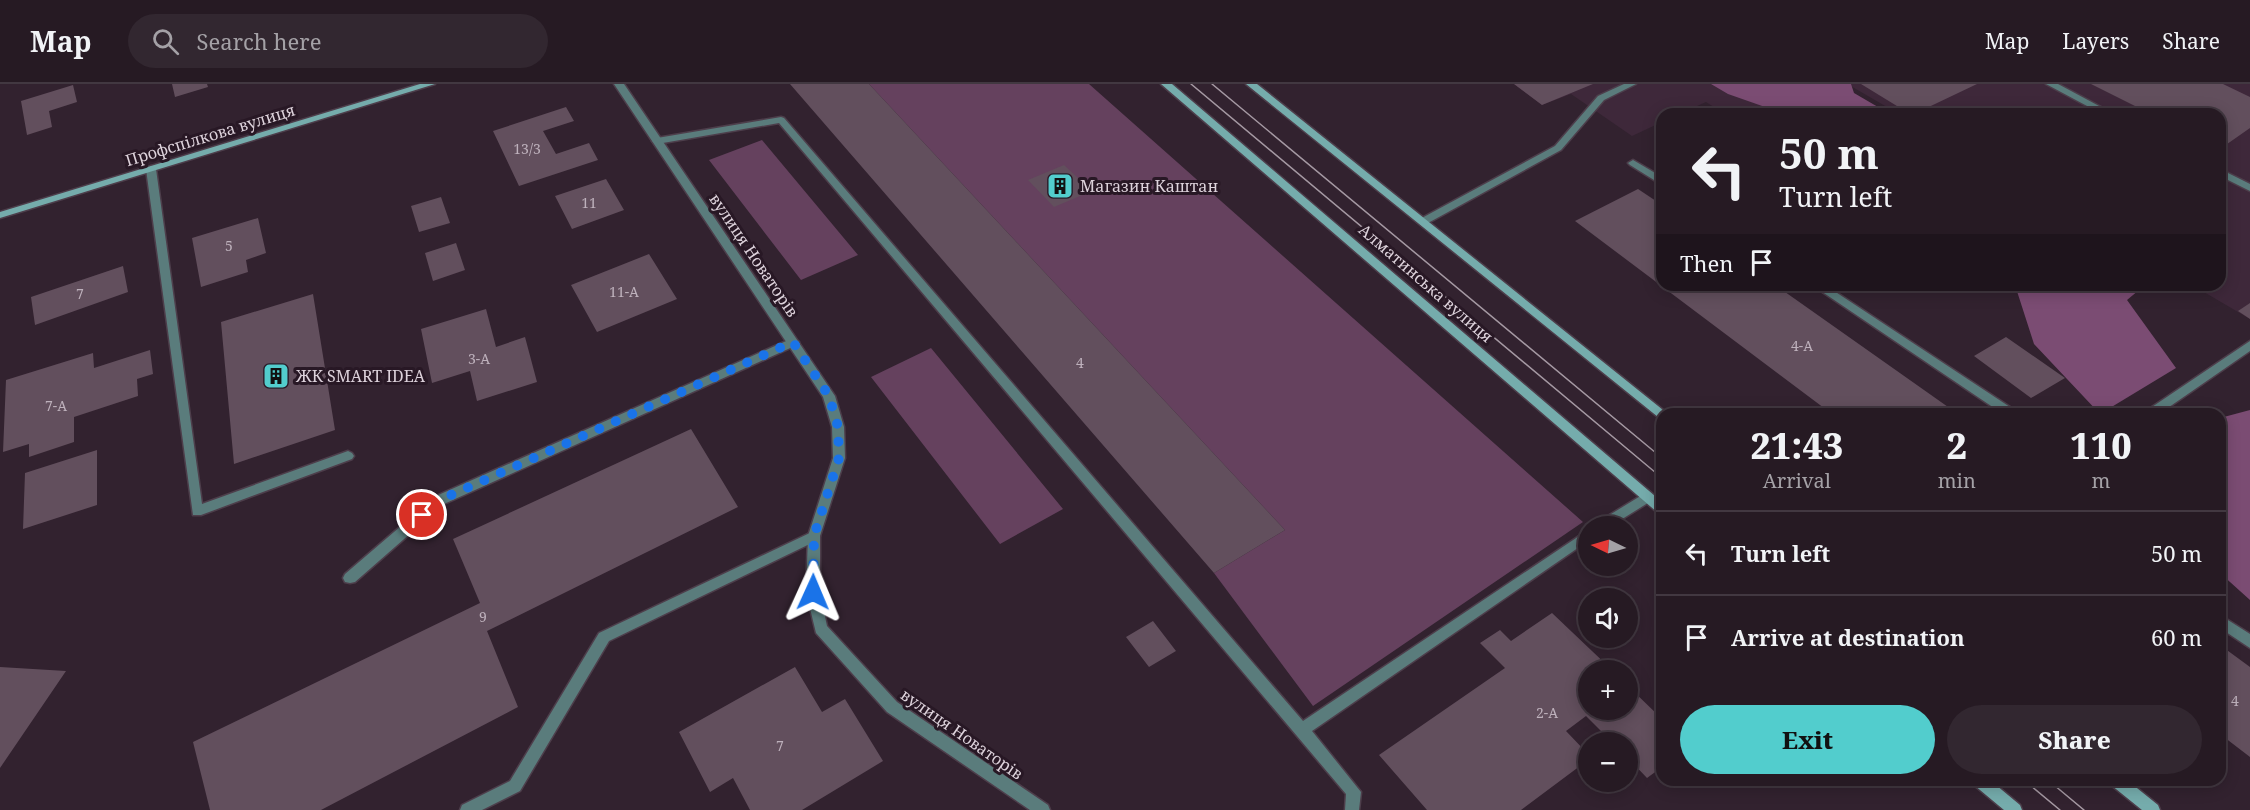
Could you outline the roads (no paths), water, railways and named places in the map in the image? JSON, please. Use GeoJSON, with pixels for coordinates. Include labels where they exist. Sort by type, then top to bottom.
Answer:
{"type":"FeatureCollection","features":[{"type":"Feature","properties":{"kind":"street","name":"Профспілкова вулиця"},"geometry":{"type":"LineString","coordinates":[[0,215],[430,84]]}},
{"type":"Feature","properties":{"kind":"street","name":"вулиця Новаторів"},"geometry":{"type":"LineString","coordinates":[[619,84],[829,396],[838,427],[839,458],[814,536],[813,592],[821,629],[892,707],[1043,810]]}},
{"type":"Feature","properties":{"kind":"street","name":"Алматинська вулиця"},"geometry":{"type":"LineString","coordinates":[[1166,84],[1656,504]]}},
{"type":"Feature","properties":{"kind":"street"},"geometry":{"type":"LineString","coordinates":[[1251,84],[1656,409]]}},
{"type":"Feature","properties":{"kind":"street"},"geometry":{"type":"LineString","coordinates":[[1424,221],[1558,147],[1601,98],[1631,84]]}},
{"type":"Feature","properties":{"kind":"street"},"geometry":{"type":"LineString","coordinates":[[2051,84],[2097,108]]}},
{"type":"Feature","properties":{"kind":"street"},"geometry":{"type":"LineString","coordinates":[[657,141],[781,120],[1354,792],[1352,810]]}},
{"type":"Feature","properties":{"kind":"street"},"geometry":{"type":"LineString","coordinates":[[1633,163],[1656,178]]}},
{"type":"Feature","properties":{"kind":"street"},"geometry":{"type":"LineString","coordinates":[[151,169],[197,511],[348,456]]}},
{"type":"Feature","properties":{"kind":"street"},"geometry":{"type":"LineString","coordinates":[[2226,175],[2250,188]]}},
{"type":"Feature","properties":{"kind":"street"},"geometry":{"type":"LineString","coordinates":[[1826,291],[2003,408]]}},
{"type":"Feature","properties":{"kind":"street"},"geometry":{"type":"LineString","coordinates":[[350,578],[440,500],[793,342]]}},
{"type":"Feature","properties":{"kind":"street"},"geometry":{"type":"LineString","coordinates":[[2159,408],[2250,345]]}},
{"type":"Feature","properties":{"kind":"street"},"geometry":{"type":"LineString","coordinates":[[1618,516],[1647,497]]}},
{"type":"Feature","properties":{"kind":"street"},"geometry":{"type":"LineString","coordinates":[[467,810],[515,786],[604,637],[814,536]]}},
{"type":"Feature","properties":{"kind":"street"},"geometry":{"type":"LineString","coordinates":[[1302,730],[1578,542]]}},
{"type":"Feature","properties":{"kind":"street"},"geometry":{"type":"LineString","coordinates":[[2226,625],[2250,642]]}},
{"type":"Feature","properties":{"kind":"street"},"geometry":{"type":"LineString","coordinates":[[1986,786],[2014,810]]}},
{"type":"Feature","properties":{"kind":"street"},"geometry":{"type":"LineString","coordinates":[[2123,786],[2153,810]]}},
{"type":"Feature","properties":{"kind":"tram line"},"geometry":{"type":"LineString","coordinates":[[1191,84],[1656,473]]}},
{"type":"Feature","properties":{"kind":"tram line"},"geometry":{"type":"LineString","coordinates":[[1212,84],[1656,453]]}},
{"type":"Feature","properties":{"kind":"tram line"},"geometry":{"type":"LineString","coordinates":[[2031,786],[2060,810]]}},
{"type":"Feature","properties":{"kind":"tram line"},"geometry":{"type":"LineString","coordinates":[[2055,786],[2084,810]]}},
{"type":"Feature","properties":{"kind":"place","name":"Магазин Каштан"},"geometry":{"type":"Point","coordinates":[1060,186]}},
{"type":"Feature","properties":{"kind":"place","name":"ЖК SMART IDEA"},"geometry":{"type":"Point","coordinates":[276,376]}}]}
